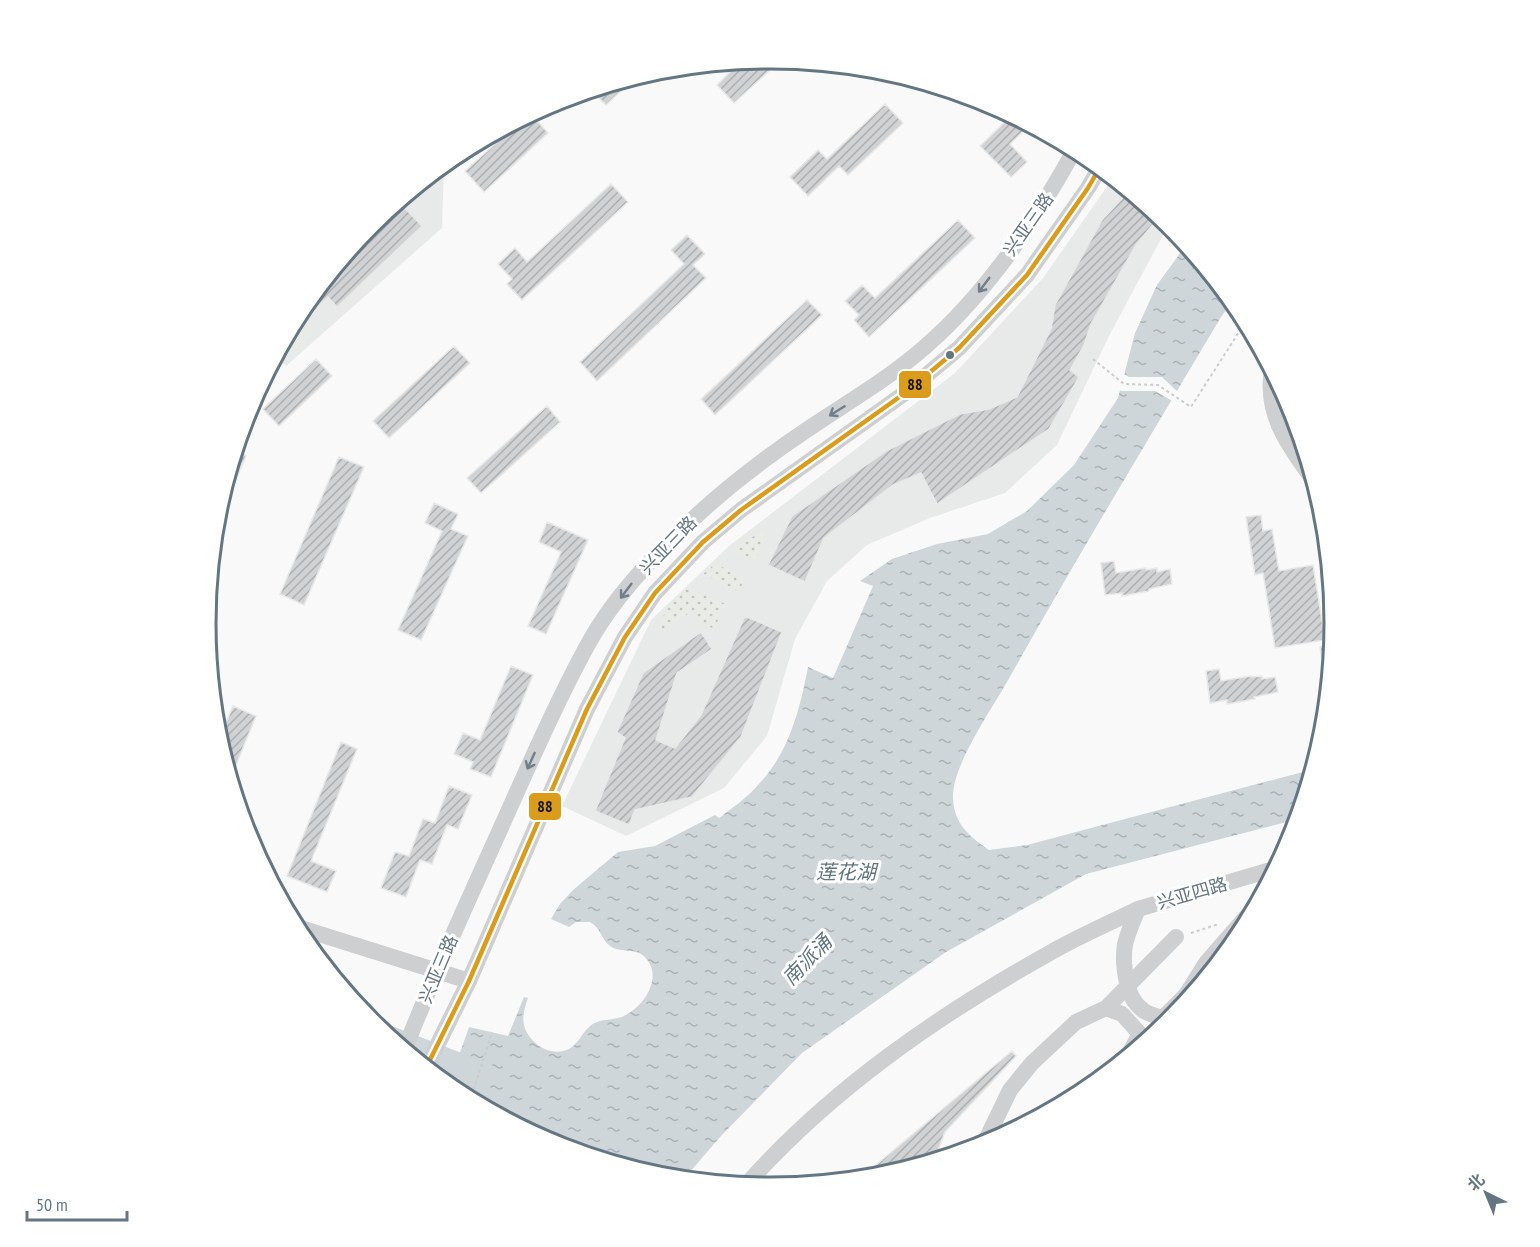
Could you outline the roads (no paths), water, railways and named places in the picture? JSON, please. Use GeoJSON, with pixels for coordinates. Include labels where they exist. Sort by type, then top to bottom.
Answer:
{"type":"FeatureCollection","features":[{"type":"Feature","properties":{"kind":"street","name":"兴亚三路"},"geometry":{"type":"LineString","coordinates":[[407,1043],[437,970],[545,730],[584,653],[633,581],[693,519],[730,486],[807,429],[863,394],[926,346],[975,297],[1052,191],[1071,158]]}},
{"type":"Feature","properties":{"kind":"street","name":"兴亚三路"},"geometry":{"type":"LineString","coordinates":[[429,1061],[469,981],[587,709],[625,637],[655,593],[703,542],[741,510],[905,393],[959,348],[1027,275],[1077,205],[1095,175]]}},
{"type":"Feature","properties":{"kind":"street"},"geometry":{"type":"LineString","coordinates":[[1271,388],[1271,399],[1277,424],[1287,445],[1301,463]]}},
{"type":"Feature","properties":{"kind":"street","name":"兴亚四路"},"geometry":{"type":"LineString","coordinates":[[1160,1018],[1144,1011],[1131,998],[1122,961],[1125,944],[1138,909],[1266,871]]}},
{"type":"Feature","properties":{"kind":"street"},"geometry":{"type":"LineString","coordinates":[[752,1178],[774,1153],[860,1077],[961,1005],[1050,952],[1138,909]]}},
{"type":"Feature","properties":{"kind":"street"},"geometry":{"type":"LineString","coordinates":[[308,930],[469,981]]}},
{"type":"Feature","properties":{"kind":"street"},"geometry":{"type":"LineString","coordinates":[[989,1133],[1010,1090],[1032,1064],[1076,1022],[1106,1008],[1176,937]]}},
{"type":"Feature","properties":{"kind":"street"},"geometry":{"type":"LineString","coordinates":[[1106,1008],[1122,1014],[1140,1034],[1138,1038]]}},
{"type":"Feature","properties":{"kind":"water","name":"莲花湖"},"geometry":{"type":"Polygon","coordinates":[[[1181,252],[1227,309],[1086,544],[974,738],[955,783],[953,796],[956,814],[964,828],[989,850],[1027,845],[1305,771],[1287,822],[1086,874],[946,952],[802,1053],[720,1137],[690,1172],[626,1159],[558,1136],[493,1104],[450,1076],[469,1027],[508,1036],[524,997],[528,998],[523,1022],[529,1036],[544,1049],[557,1052],[573,1046],[592,1025],[624,1016],[639,1005],[646,997],[652,979],[652,970],[648,961],[637,952],[610,946],[590,922],[576,922],[569,927],[551,919],[560,904],[618,852],[655,846],[715,815],[719,818],[754,790],[778,759],[792,730],[808,667],[833,678],[873,586],[860,581],[892,559],[937,544],[988,534],[1027,511],[1074,465],[1118,398],[1135,333],[1157,285],[1181,252]]]}},
{"type":"Feature","properties":{"kind":"waterway","name":"南派涌"},"geometry":{"type":"LineString","coordinates":[[412,1047],[485,1075]]}}]}
